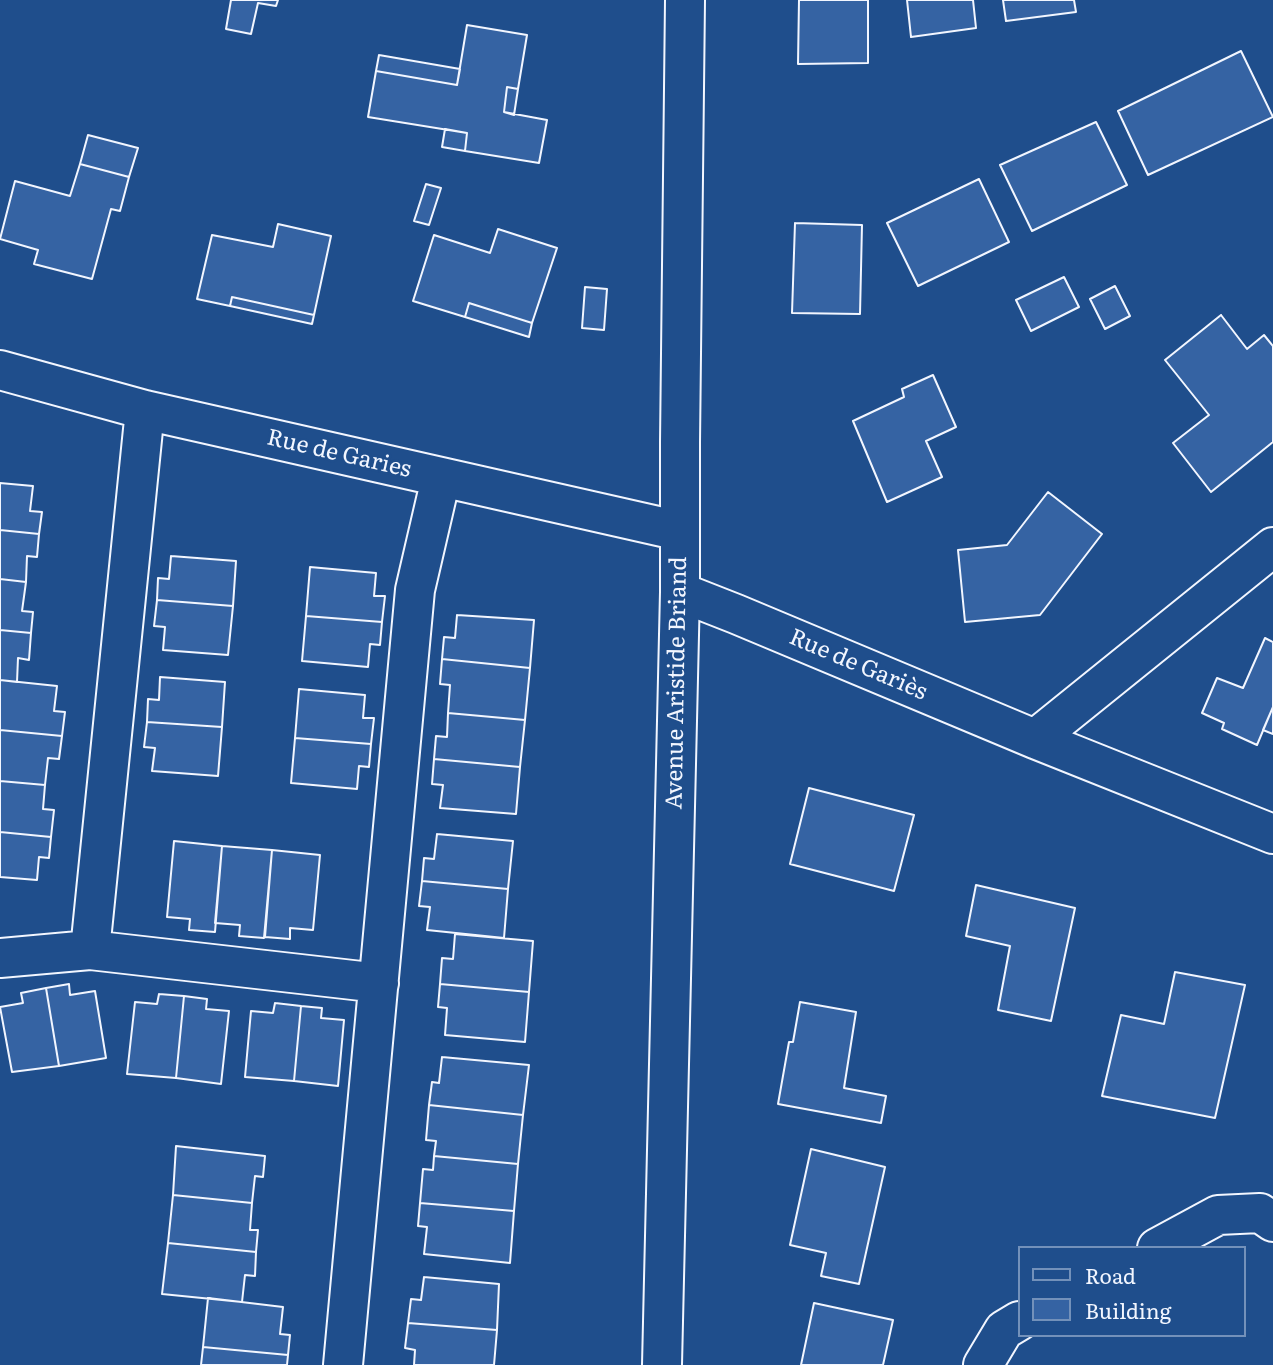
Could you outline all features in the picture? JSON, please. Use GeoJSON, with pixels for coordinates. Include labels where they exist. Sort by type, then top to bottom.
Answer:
{"type":"FeatureCollection","features":[{"type":"Feature","properties":{"kind":"street","name":"Avenue Aristide Briand"},"geometry":{"type":"LineString","coordinates":[[662,1365],[680,592],[685,0]]}},
{"type":"Feature","properties":{"kind":"street","name":"Rue de Garies"},"geometry":{"type":"LineString","coordinates":[[0,370],[145,410],[680,531]]}},
{"type":"Feature","properties":{"kind":"street"},"geometry":{"type":"LineString","coordinates":[[90,950],[145,410]]}},
{"type":"Feature","properties":{"kind":"street"},"geometry":{"type":"LineString","coordinates":[[343,1365],[415,590],[441,478]]}},
{"type":"Feature","properties":{"kind":"street"},"geometry":{"type":"LineString","coordinates":[[1035,738],[1273,547]]}},
{"type":"Feature","properties":{"kind":"street","name":"Rue de Gariès"},"geometry":{"type":"LineString","coordinates":[[680,592],[1273,834]]}},
{"type":"Feature","properties":{"kind":"street"},"geometry":{"type":"LineString","coordinates":[[0,958],[90,950],[379,983]]}},
{"type":"Feature","properties":{"kind":"street"},"geometry":{"type":"LineString","coordinates":[[1161,1246],[1218,1216],[1259,1213],[1273,1222]]}},
{"type":"Feature","properties":{"kind":"street"},"geometry":{"type":"LineString","coordinates":[[983,1365],[1004,1329],[1018,1322]]}},
{"type":"Feature","properties":{"kind":"building"},"geometry":{"type":"Polygon","coordinates":[[[231,0],[278,0],[276,6],[258,3],[251,34],[226,29],[231,0]]]}},
{"type":"Feature","properties":{"kind":"building"},"geometry":{"type":"Polygon","coordinates":[[[799,0],[868,0],[868,63],[798,64],[799,0]]]}},
{"type":"Feature","properties":{"kind":"building"},"geometry":{"type":"Polygon","coordinates":[[[907,0],[973,0],[976,28],[911,37],[907,0]]]}},
{"type":"Feature","properties":{"kind":"building"},"geometry":{"type":"Polygon","coordinates":[[[1003,0],[1074,0],[1076,12],[1006,21],[1003,0]]]}},
{"type":"Feature","properties":{"kind":"building"},"geometry":{"type":"Polygon","coordinates":[[[467,25],[527,35],[518,89],[507,87],[504,112],[547,120],[539,163],[465,151],[467,133],[368,117],[376,71],[457,85],[467,25]]]}},
{"type":"Feature","properties":{"kind":"building"},"geometry":{"type":"Polygon","coordinates":[[[1241,51],[1273,117],[1148,175],[1118,111],[1241,51]]]}},
{"type":"Feature","properties":{"kind":"building"},"geometry":{"type":"Polygon","coordinates":[[[379,55],[460,69],[457,85],[376,71],[379,55]]]}},
{"type":"Feature","properties":{"kind":"building"},"geometry":{"type":"Polygon","coordinates":[[[507,87],[518,89],[514,115],[504,112],[507,87]]]}},
{"type":"Feature","properties":{"kind":"building"},"geometry":{"type":"Polygon","coordinates":[[[1096,122],[1127,185],[1032,231],[1000,165],[1096,122]]]}},
{"type":"Feature","properties":{"kind":"building"},"geometry":{"type":"Polygon","coordinates":[[[445,129],[467,133],[465,151],[442,147],[445,129]]]}},
{"type":"Feature","properties":{"kind":"building"},"geometry":{"type":"Polygon","coordinates":[[[88,135],[138,148],[129,177],[80,164],[88,135]]]}},
{"type":"Feature","properties":{"kind":"building"},"geometry":{"type":"Polygon","coordinates":[[[80,164],[129,177],[120,211],[111,209],[92,279],[34,264],[38,250],[0,239],[15,181],[70,196],[80,164]]]}},
{"type":"Feature","properties":{"kind":"building"},"geometry":{"type":"Polygon","coordinates":[[[979,179],[1009,242],[918,286],[887,223],[979,179]]]}},
{"type":"Feature","properties":{"kind":"building"},"geometry":{"type":"Polygon","coordinates":[[[426,184],[441,188],[429,225],[414,221],[426,184]]]}},
{"type":"Feature","properties":{"kind":"building"},"geometry":{"type":"Polygon","coordinates":[[[795,223],[862,225],[860,314],[792,313],[795,223]]]}},
{"type":"Feature","properties":{"kind":"building"},"geometry":{"type":"Polygon","coordinates":[[[278,224],[331,236],[314,315],[232,297],[230,306],[197,299],[212,235],[273,247],[278,224]]]}},
{"type":"Feature","properties":{"kind":"building"},"geometry":{"type":"Polygon","coordinates":[[[498,229],[557,248],[532,323],[469,303],[465,317],[413,301],[434,235],[490,253],[498,229]]]}},
{"type":"Feature","properties":{"kind":"building"},"geometry":{"type":"Polygon","coordinates":[[[1064,277],[1079,307],[1031,331],[1016,300],[1064,277]]]}},
{"type":"Feature","properties":{"kind":"building"},"geometry":{"type":"Polygon","coordinates":[[[1115,286],[1130,316],[1105,329],[1090,299],[1115,286]]]}},
{"type":"Feature","properties":{"kind":"building"},"geometry":{"type":"Polygon","coordinates":[[[585,287],[607,289],[604,330],[582,328],[585,287]]]}},
{"type":"Feature","properties":{"kind":"building"},"geometry":{"type":"Polygon","coordinates":[[[232,297],[314,315],[312,324],[230,306],[232,297]]]}},
{"type":"Feature","properties":{"kind":"building"},"geometry":{"type":"Polygon","coordinates":[[[469,303],[532,323],[529,337],[465,317],[469,303]]]}},
{"type":"Feature","properties":{"kind":"building"},"geometry":{"type":"Polygon","coordinates":[[[1221,315],[1247,349],[1264,335],[1273,346],[1273,442],[1211,492],[1173,443],[1209,415],[1165,360],[1221,315]]]}},
{"type":"Feature","properties":{"kind":"building"},"geometry":{"type":"Polygon","coordinates":[[[933,375],[956,427],[926,441],[942,477],[887,502],[853,421],[904,397],[902,389],[933,375]]]}},
{"type":"Feature","properties":{"kind":"building"},"geometry":{"type":"Polygon","coordinates":[[[0,483],[33,486],[30,511],[42,512],[39,534],[0,530],[0,483]]]}},
{"type":"Feature","properties":{"kind":"building"},"geometry":{"type":"Polygon","coordinates":[[[1048,492],[1102,534],[1040,615],[965,622],[958,550],[1007,545],[1048,492]]]}},
{"type":"Feature","properties":{"kind":"building"},"geometry":{"type":"Polygon","coordinates":[[[0,530],[39,534],[37,557],[27,556],[26,582],[0,579],[0,530]]]}},
{"type":"Feature","properties":{"kind":"building"},"geometry":{"type":"Polygon","coordinates":[[[171,556],[236,561],[233,606],[157,600],[158,578],[169,579],[171,556]]]}},
{"type":"Feature","properties":{"kind":"building"},"geometry":{"type":"Polygon","coordinates":[[[310,567],[376,573],[374,596],[385,596],[382,622],[306,616],[310,567]]]}},
{"type":"Feature","properties":{"kind":"building"},"geometry":{"type":"Polygon","coordinates":[[[0,579],[26,582],[22,611],[33,612],[31,633],[0,630],[0,579]]]}},
{"type":"Feature","properties":{"kind":"building"},"geometry":{"type":"Polygon","coordinates":[[[157,600],[233,606],[228,655],[163,650],[165,627],[154,626],[157,600]]]}},
{"type":"Feature","properties":{"kind":"building"},"geometry":{"type":"Polygon","coordinates":[[[457,615],[534,620],[530,668],[442,659],[444,637],[455,638],[457,615]]]}},
{"type":"Feature","properties":{"kind":"building"},"geometry":{"type":"Polygon","coordinates":[[[306,616],[382,622],[380,645],[370,644],[368,667],[302,661],[306,616]]]}},
{"type":"Feature","properties":{"kind":"building"},"geometry":{"type":"Polygon","coordinates":[[[0,630],[31,633],[29,660],[18,658],[17,682],[0,680],[0,630]]]}},
{"type":"Feature","properties":{"kind":"building"},"geometry":{"type":"Polygon","coordinates":[[[1265,638],[1273,642],[1273,707],[1257,745],[1222,729],[1224,723],[1202,713],[1217,678],[1243,688],[1265,638]]]}},
{"type":"Feature","properties":{"kind":"building"},"geometry":{"type":"Polygon","coordinates":[[[442,659],[530,668],[525,720],[448,713],[450,685],[440,684],[442,659]]]}},
{"type":"Feature","properties":{"kind":"building"},"geometry":{"type":"Polygon","coordinates":[[[160,677],[225,682],[222,727],[147,722],[148,699],[159,700],[160,677]]]}},
{"type":"Feature","properties":{"kind":"building"},"geometry":{"type":"Polygon","coordinates":[[[0,680],[57,686],[54,711],[65,712],[62,736],[0,730],[0,680]]]}},
{"type":"Feature","properties":{"kind":"building"},"geometry":{"type":"Polygon","coordinates":[[[299,689],[365,695],[363,718],[374,718],[371,744],[295,738],[299,689]]]}},
{"type":"Feature","properties":{"kind":"building"},"geometry":{"type":"Polygon","coordinates":[[[1273,707],[1273,734],[1263,730],[1273,707]]]}},
{"type":"Feature","properties":{"kind":"building"},"geometry":{"type":"Polygon","coordinates":[[[448,713],[525,720],[520,767],[434,759],[436,736],[447,737],[448,713]]]}},
{"type":"Feature","properties":{"kind":"building"},"geometry":{"type":"Polygon","coordinates":[[[147,722],[222,727],[218,776],[152,771],[155,748],[144,747],[147,722]]]}},
{"type":"Feature","properties":{"kind":"building"},"geometry":{"type":"Polygon","coordinates":[[[0,730],[62,736],[59,759],[48,758],[45,785],[0,781],[0,730]]]}},
{"type":"Feature","properties":{"kind":"building"},"geometry":{"type":"Polygon","coordinates":[[[295,738],[371,744],[369,767],[359,766],[357,789],[291,783],[295,738]]]}},
{"type":"Feature","properties":{"kind":"building"},"geometry":{"type":"Polygon","coordinates":[[[434,759],[520,767],[516,814],[440,808],[443,785],[432,784],[434,759]]]}},
{"type":"Feature","properties":{"kind":"building"},"geometry":{"type":"Polygon","coordinates":[[[0,781],[45,785],[43,809],[54,810],[51,837],[0,832],[0,781]]]}},
{"type":"Feature","properties":{"kind":"building"},"geometry":{"type":"Polygon","coordinates":[[[809,788],[914,815],[894,891],[790,864],[809,788]]]}},
{"type":"Feature","properties":{"kind":"building"},"geometry":{"type":"Polygon","coordinates":[[[0,832],[51,837],[49,858],[39,857],[37,880],[0,877],[0,832]]]}},
{"type":"Feature","properties":{"kind":"building"},"geometry":{"type":"Polygon","coordinates":[[[437,834],[513,841],[508,889],[422,881],[424,858],[434,859],[437,834]]]}},
{"type":"Feature","properties":{"kind":"building"},"geometry":{"type":"Polygon","coordinates":[[[174,841],[222,846],[215,932],[189,930],[190,919],[167,917],[174,841]]]}},
{"type":"Feature","properties":{"kind":"building"},"geometry":{"type":"Polygon","coordinates":[[[222,846],[272,850],[264,938],[239,936],[240,925],[215,923],[222,846]]]}},
{"type":"Feature","properties":{"kind":"building"},"geometry":{"type":"Polygon","coordinates":[[[272,850],[320,855],[313,930],[290,928],[290,939],[265,937],[272,850]]]}},
{"type":"Feature","properties":{"kind":"building"},"geometry":{"type":"Polygon","coordinates":[[[422,881],[508,889],[504,938],[427,930],[430,907],[419,906],[422,881]]]}},
{"type":"Feature","properties":{"kind":"building"},"geometry":{"type":"Polygon","coordinates":[[[976,885],[1075,908],[1051,1021],[998,1010],[1010,946],[966,936],[976,885]]]}},
{"type":"Feature","properties":{"kind":"building"},"geometry":{"type":"Polygon","coordinates":[[[455,934],[533,941],[529,992],[440,984],[442,958],[453,959],[455,934]]]}},
{"type":"Feature","properties":{"kind":"building"},"geometry":{"type":"Polygon","coordinates":[[[1175,972],[1245,985],[1215,1118],[1102,1096],[1121,1015],[1164,1024],[1175,972]]]}},
{"type":"Feature","properties":{"kind":"building"},"geometry":{"type":"Polygon","coordinates":[[[69,984],[70,995],[95,991],[106,1058],[59,1066],[46,988],[69,984]]]}},
{"type":"Feature","properties":{"kind":"building"},"geometry":{"type":"Polygon","coordinates":[[[440,984],[529,992],[525,1042],[445,1035],[447,1008],[438,1007],[440,984]]]}},
{"type":"Feature","properties":{"kind":"building"},"geometry":{"type":"Polygon","coordinates":[[[46,988],[59,1066],[12,1072],[0,1007],[23,1003],[21,993],[46,988]]]}},
{"type":"Feature","properties":{"kind":"building"},"geometry":{"type":"Polygon","coordinates":[[[159,994],[184,996],[176,1078],[127,1074],[135,1002],[157,1004],[159,994]]]}},
{"type":"Feature","properties":{"kind":"building"},"geometry":{"type":"Polygon","coordinates":[[[184,996],[207,999],[206,1009],[229,1011],[221,1084],[176,1078],[184,996]]]}},
{"type":"Feature","properties":{"kind":"building"},"geometry":{"type":"Polygon","coordinates":[[[800,1002],[856,1012],[844,1088],[886,1096],[881,1123],[778,1104],[789,1042],[793,1042],[800,1002]]]}},
{"type":"Feature","properties":{"kind":"building"},"geometry":{"type":"Polygon","coordinates":[[[275,1003],[301,1006],[294,1081],[245,1077],[251,1011],[273,1013],[275,1003]]]}},
{"type":"Feature","properties":{"kind":"building"},"geometry":{"type":"Polygon","coordinates":[[[301,1006],[322,1008],[321,1018],[344,1020],[338,1086],[294,1081],[301,1006]]]}},
{"type":"Feature","properties":{"kind":"building"},"geometry":{"type":"Polygon","coordinates":[[[442,1057],[529,1065],[523,1115],[429,1105],[432,1082],[439,1083],[442,1057]]]}},
{"type":"Feature","properties":{"kind":"building"},"geometry":{"type":"Polygon","coordinates":[[[429,1105],[523,1115],[518,1164],[434,1156],[436,1141],[426,1140],[429,1105]]]}},
{"type":"Feature","properties":{"kind":"building"},"geometry":{"type":"Polygon","coordinates":[[[176,1146],[265,1156],[263,1177],[255,1176],[252,1203],[173,1195],[176,1146]]]}},
{"type":"Feature","properties":{"kind":"building"},"geometry":{"type":"Polygon","coordinates":[[[811,1149],[885,1167],[859,1284],[821,1276],[826,1253],[790,1245],[811,1149]]]}},
{"type":"Feature","properties":{"kind":"building"},"geometry":{"type":"Polygon","coordinates":[[[434,1156],[518,1164],[514,1211],[420,1203],[423,1169],[433,1170],[434,1156]]]}},
{"type":"Feature","properties":{"kind":"building"},"geometry":{"type":"Polygon","coordinates":[[[173,1195],[252,1203],[250,1230],[258,1230],[256,1252],[168,1243],[173,1195]]]}},
{"type":"Feature","properties":{"kind":"building"},"geometry":{"type":"Polygon","coordinates":[[[420,1203],[514,1211],[510,1263],[424,1254],[427,1227],[418,1226],[420,1203]]]}},
{"type":"Feature","properties":{"kind":"building"},"geometry":{"type":"Polygon","coordinates":[[[168,1243],[256,1252],[255,1276],[245,1275],[242,1302],[162,1294],[168,1243]]]}},
{"type":"Feature","properties":{"kind":"building"},"geometry":{"type":"Polygon","coordinates":[[[424,1277],[499,1284],[497,1330],[408,1323],[411,1299],[421,1300],[424,1277]]]}},
{"type":"Feature","properties":{"kind":"building"},"geometry":{"type":"Polygon","coordinates":[[[208,1298],[283,1307],[280,1334],[290,1335],[288,1355],[203,1347],[208,1298]]]}},
{"type":"Feature","properties":{"kind":"building"},"geometry":{"type":"Polygon","coordinates":[[[814,1303],[893,1320],[883,1365],[801,1365],[814,1303]]]}},
{"type":"Feature","properties":{"kind":"building"},"geometry":{"type":"Polygon","coordinates":[[[408,1323],[497,1330],[494,1365],[414,1365],[415,1350],[405,1348],[408,1323]]]}},
{"type":"Feature","properties":{"kind":"building"},"geometry":{"type":"Polygon","coordinates":[[[203,1347],[288,1355],[287,1365],[201,1365],[203,1347]]]}}]}
